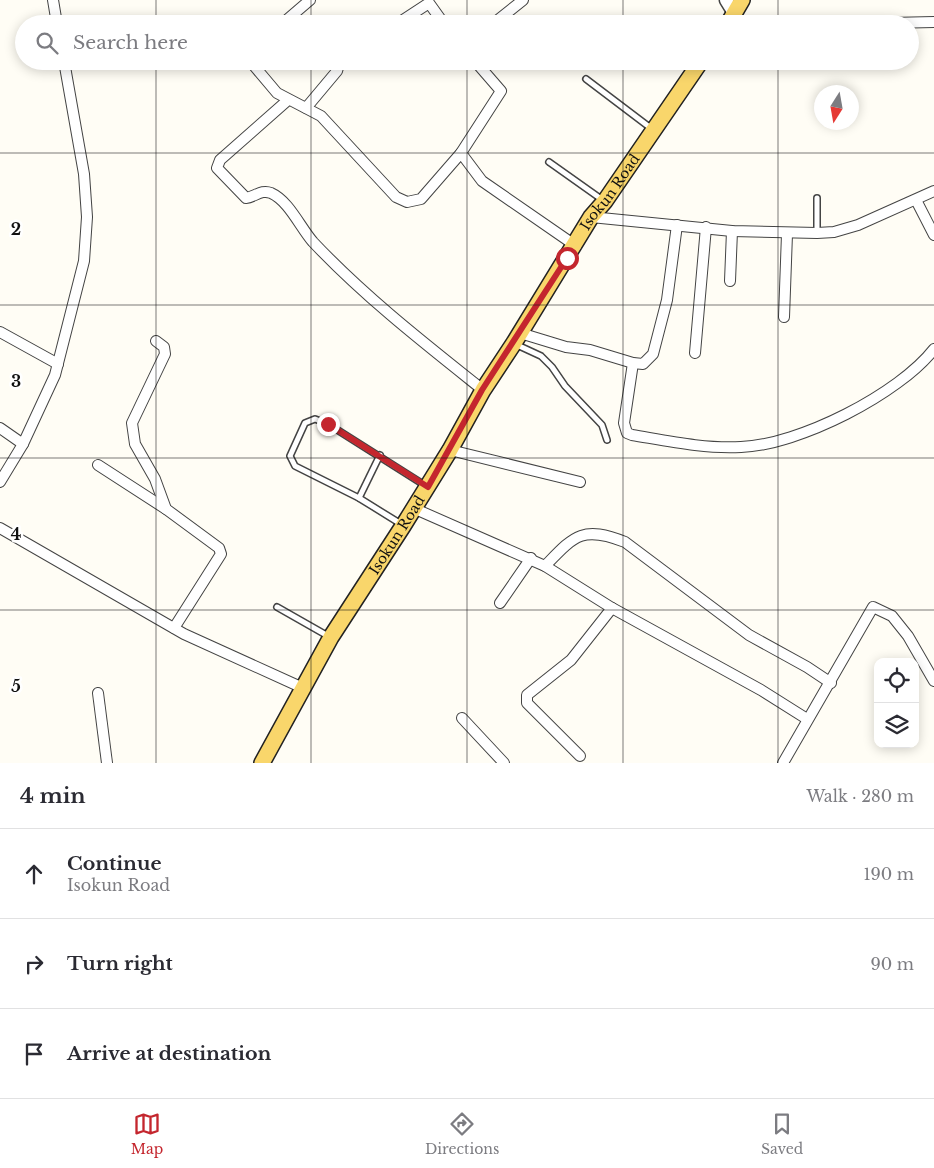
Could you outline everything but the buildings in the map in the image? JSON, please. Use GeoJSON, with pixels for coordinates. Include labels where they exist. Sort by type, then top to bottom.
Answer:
{"type":"FeatureCollection","features":[{"type":"Feature","properties":{"kind":"main road","name":"Isokun Road"},"geometry":{"type":"LineString","coordinates":[[262,763],[331,638],[428,487],[482,390],[576,246],[591,217],[605,201],[695,70]]}},
{"type":"Feature","properties":{"kind":"street"},"geometry":{"type":"LineString","coordinates":[[53,0],[56,15]]}},
{"type":"Feature","properties":{"kind":"street"},"geometry":{"type":"LineString","coordinates":[[292,15],[310,0]]}},
{"type":"Feature","properties":{"kind":"street"},"geometry":{"type":"LineString","coordinates":[[504,15],[523,0]]}},
{"type":"Feature","properties":{"kind":"street"},"geometry":{"type":"LineString","coordinates":[[726,0],[734,14]]}},
{"type":"Feature","properties":{"kind":"street"},"geometry":{"type":"LineString","coordinates":[[410,15],[428,2],[437,15]]}},
{"type":"Feature","properties":{"kind":"street"},"geometry":{"type":"LineString","coordinates":[[919,22],[934,22]]}},
{"type":"Feature","properties":{"kind":"street"},"geometry":{"type":"LineString","coordinates":[[0,482],[23,444],[58,364],[84,261],[87,217],[84,174],[66,70]]}},
{"type":"Feature","properties":{"kind":"street"},"geometry":{"type":"LineString","coordinates":[[258,70],[277,93],[321,116],[382,183],[396,197],[407,202],[421,199],[461,153],[501,91],[483,70]]}},
{"type":"Feature","properties":{"kind":"street"},"geometry":{"type":"LineString","coordinates":[[306,108],[337,70]]}},
{"type":"Feature","properties":{"kind":"street"},"geometry":{"type":"LineString","coordinates":[[288,100],[220,160],[217,168],[246,198],[260,192],[270,192],[279,199],[312,240],[353,282],[397,321],[482,390]]}},
{"type":"Feature","properties":{"kind":"street"},"geometry":{"type":"LineString","coordinates":[[461,153],[486,184],[576,246]]}},
{"type":"Feature","properties":{"kind":"street"},"geometry":{"type":"LineString","coordinates":[[591,217],[732,231],[817,234],[834,232],[858,225],[934,191]]}},
{"type":"Feature","properties":{"kind":"street"},"geometry":{"type":"LineString","coordinates":[[916,200],[934,235]]}},
{"type":"Feature","properties":{"kind":"street"},"geometry":{"type":"LineString","coordinates":[[517,338],[590,350],[633,364],[643,364],[653,354],[667,300],[677,225]]}},
{"type":"Feature","properties":{"kind":"street"},"geometry":{"type":"LineString","coordinates":[[695,353],[706,227]]}},
{"type":"Feature","properties":{"kind":"street"},"geometry":{"type":"LineString","coordinates":[[730,282],[732,231]]}},
{"type":"Feature","properties":{"kind":"street"},"geometry":{"type":"LineString","coordinates":[[784,317],[787,234]]}},
{"type":"Feature","properties":{"kind":"street"},"geometry":{"type":"LineString","coordinates":[[0,332],[58,364]]}},
{"type":"Feature","properties":{"kind":"street"},"geometry":{"type":"LineString","coordinates":[[156,341],[164,346],[165,354],[132,423],[134,444],[155,479],[166,509]]}},
{"type":"Feature","properties":{"kind":"street"},"geometry":{"type":"LineString","coordinates":[[633,364],[624,423],[628,432],[632,435],[700,445],[744,447],[791,438],[826,424],[863,404],[897,382],[934,349]]}},
{"type":"Feature","properties":{"kind":"street"},"geometry":{"type":"LineString","coordinates":[[0,428],[23,444]]}},
{"type":"Feature","properties":{"kind":"street"},"geometry":{"type":"LineString","coordinates":[[450,450],[580,482]]}},
{"type":"Feature","properties":{"kind":"street"},"geometry":{"type":"LineString","coordinates":[[98,465],[166,509],[219,548],[221,554],[174,628]]}},
{"type":"Feature","properties":{"kind":"street"},"geometry":{"type":"LineString","coordinates":[[413,508],[531,558],[612,608],[761,690],[807,719]]}},
{"type":"Feature","properties":{"kind":"street"},"geometry":{"type":"LineString","coordinates":[[0,528],[174,628],[303,688]]}},
{"type":"Feature","properties":{"kind":"street"},"geometry":{"type":"LineString","coordinates":[[545,566],[570,540],[596,534],[608,534],[625,542],[749,635],[807,667],[831,683]]}},
{"type":"Feature","properties":{"kind":"street"},"geometry":{"type":"LineString","coordinates":[[500,603],[531,558]]}},
{"type":"Feature","properties":{"kind":"street"},"geometry":{"type":"LineString","coordinates":[[580,756],[527,703],[527,695],[572,660],[612,608]]}},
{"type":"Feature","properties":{"kind":"street"},"geometry":{"type":"LineString","coordinates":[[783,763],[873,608],[892,616],[908,636],[934,681]]}},
{"type":"Feature","properties":{"kind":"street"},"geometry":{"type":"LineString","coordinates":[[98,693],[107,763]]}},
{"type":"Feature","properties":{"kind":"street"},"geometry":{"type":"LineString","coordinates":[[462,718],[504,763]]}},
{"type":"Feature","properties":{"kind":"lane"},"geometry":{"type":"LineString","coordinates":[[586,79],[653,129]]}},
{"type":"Feature","properties":{"kind":"lane"},"geometry":{"type":"LineString","coordinates":[[549,162],[605,201]]}},
{"type":"Feature","properties":{"kind":"lane"},"geometry":{"type":"LineString","coordinates":[[817,234],[818,198]]}},
{"type":"Feature","properties":{"kind":"lane"},"geometry":{"type":"LineString","coordinates":[[517,338],[552,367],[566,386],[602,425],[607,440]]}},
{"type":"Feature","properties":{"kind":"lane"},"geometry":{"type":"LineString","coordinates":[[404,526],[358,498],[295,466],[290,456],[291,451],[305,423],[315,419],[328,424],[428,487]]}},
{"type":"Feature","properties":{"kind":"lane"},"geometry":{"type":"LineString","coordinates":[[358,498],[380,455]]}},
{"type":"Feature","properties":{"kind":"lane"},"geometry":{"type":"LineString","coordinates":[[277,607],[331,638]]}},
{"type":"Feature","properties":{"kind":"route"},"geometry":{"type":"LineString","coordinates":[[328,424],[428,487],[482,390],[567,258]]}}]}
